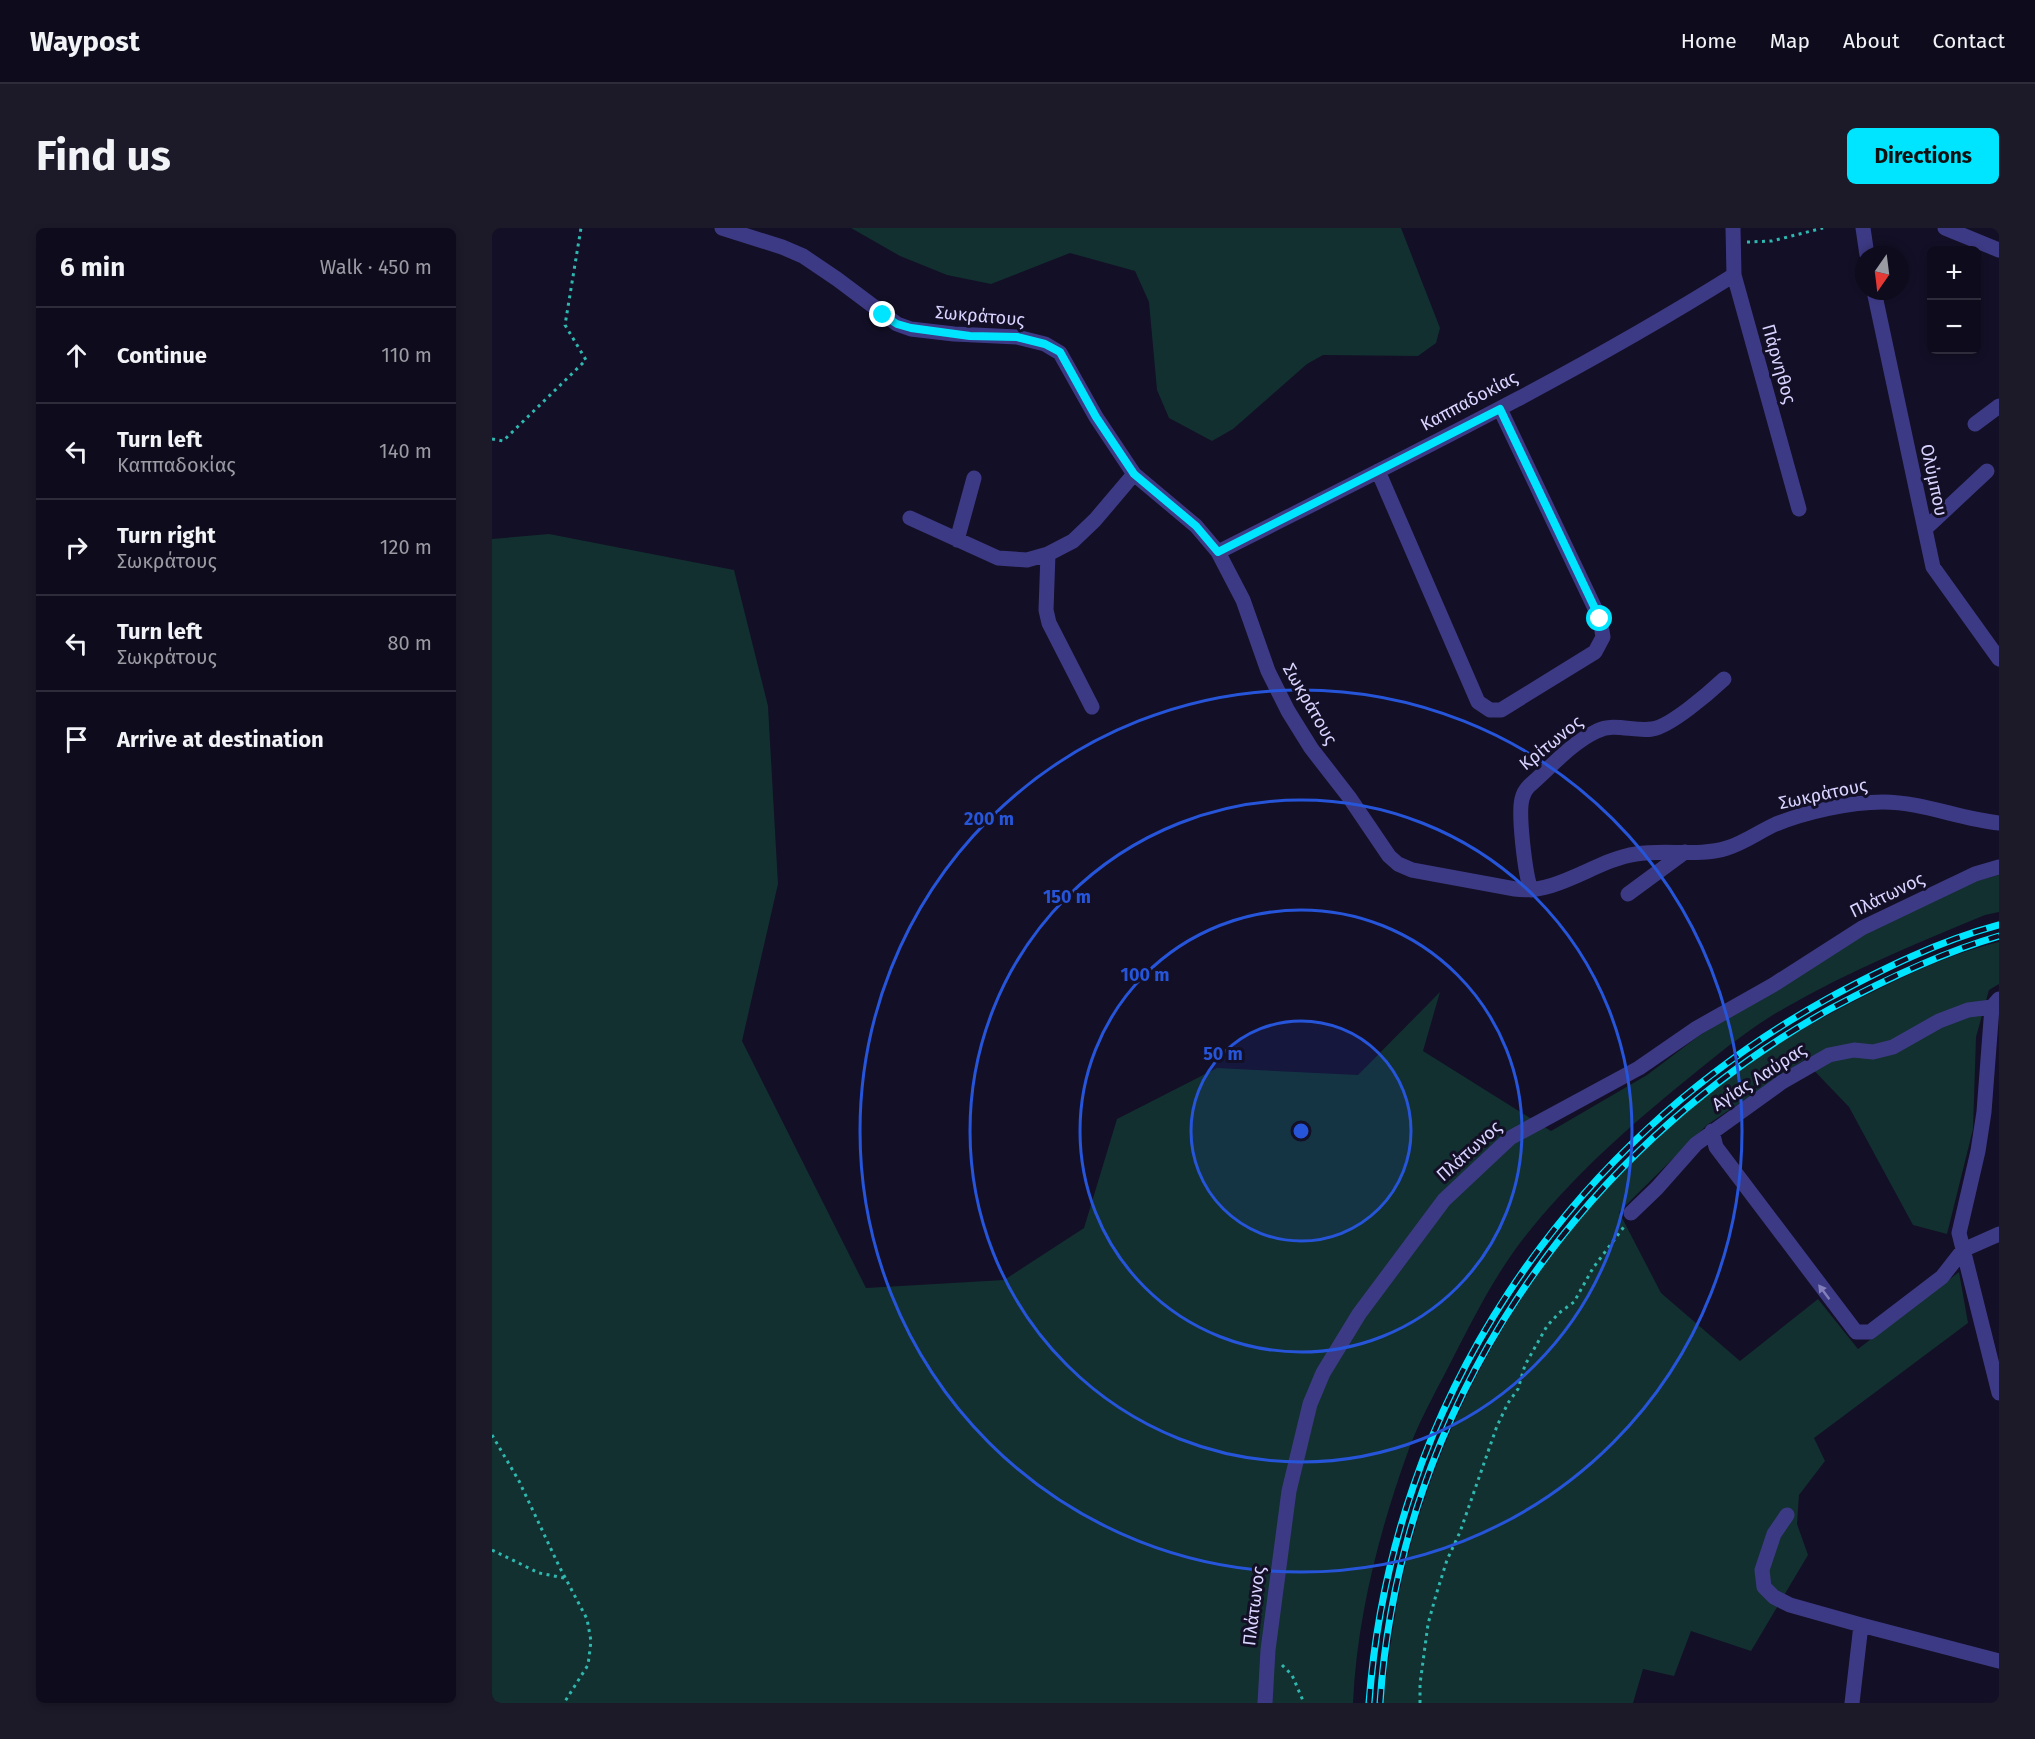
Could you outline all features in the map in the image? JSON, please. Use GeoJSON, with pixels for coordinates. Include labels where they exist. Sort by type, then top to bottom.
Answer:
{"type":"FeatureCollection","features":[{"type":"Feature","properties":{"kind":"street","name":"Σωκράτους"},"geometry":{"type":"LineString","coordinates":[[723,228],[803,256],[897,324],[954,334],[1017,337],[1053,348],[1064,357],[1096,417],[1134,474],[1196,526],[1218,552],[1243,600],[1268,671],[1288,711],[1311,748],[1349,796],[1389,856],[1398,864],[1412,870],[1531,890],[1551,885],[1620,857],[1724,849],[1787,820],[1823,811],[1880,802],[1915,805],[1999,823]]}},
{"type":"Feature","properties":{"kind":"street"},"geometry":{"type":"LineString","coordinates":[[1863,228],[1866,246]]}},
{"type":"Feature","properties":{"kind":"street"},"geometry":{"type":"LineString","coordinates":[[1945,228],[1999,250]]}},
{"type":"Feature","properties":{"kind":"street","name":"Πάρνηθος"},"geometry":{"type":"LineString","coordinates":[[1733,235],[1734,275],[1799,509]]}},
{"type":"Feature","properties":{"kind":"street","name":"Καππαδοκίας"},"geometry":{"type":"LineString","coordinates":[[1218,552],[1500,409],[1679,310],[1734,275]]}},
{"type":"Feature","properties":{"kind":"street","name":"Ολύμπου"},"geometry":{"type":"LineString","coordinates":[[1876,300],[1933,567],[1999,659]]}},
{"type":"Feature","properties":{"kind":"street"},"geometry":{"type":"LineString","coordinates":[[1975,424],[1999,406]]}},
{"type":"Feature","properties":{"kind":"street"},"geometry":{"type":"LineString","coordinates":[[1378,471],[1478,702],[1490,710],[1501,710],[1594,652],[1603,637],[1600,619],[1500,409]]}},
{"type":"Feature","properties":{"kind":"street"},"geometry":{"type":"LineString","coordinates":[[1925,529],[1987,471]]}},
{"type":"Feature","properties":{"kind":"street"},"geometry":{"type":"LineString","coordinates":[[910,518],[998,558],[1027,560],[1048,554],[1073,541],[1095,520],[1134,474]]}},
{"type":"Feature","properties":{"kind":"street"},"geometry":{"type":"LineString","coordinates":[[957,540],[974,478]]}},
{"type":"Feature","properties":{"kind":"street"},"geometry":{"type":"LineString","coordinates":[[1048,554],[1046,610],[1049,623],[1092,707]]}},
{"type":"Feature","properties":{"kind":"street","name":"Κρίτωνος"},"geometry":{"type":"LineString","coordinates":[[1531,890],[1526,868],[1521,808],[1522,797],[1529,786],[1584,738],[1599,729],[1626,727],[1654,729],[1708,694],[1724,679]]}},
{"type":"Feature","properties":{"kind":"street"},"geometry":{"type":"LineString","coordinates":[[1628,894],[1685,852]]}},
{"type":"Feature","properties":{"kind":"street","name":"Πλάτωνος"},"geometry":{"type":"LineString","coordinates":[[1265,1703],[1268,1650],[1289,1491],[1310,1404],[1323,1372],[1359,1314],[1444,1200],[1510,1138],[1639,1068],[1697,1028],[1773,985],[1862,928],[1975,874],[1999,867]]}},
{"type":"Feature","properties":{"kind":"street"},"geometry":{"type":"LineString","coordinates":[[1996,1003],[1995,1044],[1978,1151],[1959,1233],[1999,1393]]}},
{"type":"Feature","properties":{"kind":"street","name":"Αγίας Λαύρας"},"geometry":{"type":"LineString","coordinates":[[1632,1213],[1696,1144],[1782,1082],[1829,1055],[1854,1050],[1873,1052],[1893,1047],[1939,1021],[1996,1003]]}},
{"type":"Feature","properties":{"kind":"street"},"geometry":{"type":"LineString","coordinates":[[1712,1131],[1716,1147],[1852,1330],[1862,1334],[1870,1332],[1942,1277],[1963,1250],[1999,1234]]}},
{"type":"Feature","properties":{"kind":"street"},"geometry":{"type":"LineString","coordinates":[[1787,1515],[1774,1534],[1762,1570],[1764,1587],[1774,1597],[1791,1605],[1861,1625],[1999,1661]]}},
{"type":"Feature","properties":{"kind":"street"},"geometry":{"type":"LineString","coordinates":[[1852,1703],[1861,1625]]}},
{"type":"Feature","properties":{"kind":"path"},"geometry":{"type":"LineString","coordinates":[[492,439],[503,441],[586,360],[565,325],[581,228]]}},
{"type":"Feature","properties":{"kind":"path"},"geometry":{"type":"LineString","coordinates":[[1733,235],[1772,241],[1823,228]]}},
{"type":"Feature","properties":{"kind":"path"},"geometry":{"type":"LineString","coordinates":[[1420,1703],[1420,1684],[1426,1643],[1436,1595],[1497,1426],[1518,1389],[1526,1365],[1547,1326],[1574,1302],[1593,1268],[1618,1238],[1632,1213]]}},
{"type":"Feature","properties":{"kind":"path"},"geometry":{"type":"LineString","coordinates":[[492,1435],[519,1481],[564,1578],[586,1619],[591,1641],[588,1665],[564,1703]]}},
{"type":"Feature","properties":{"kind":"path"},"geometry":{"type":"LineString","coordinates":[[492,1550],[539,1573],[564,1578]]}},
{"type":"Feature","properties":{"kind":"path"},"geometry":{"type":"LineString","coordinates":[[1268,1650],[1292,1675],[1304,1703]]}},
{"type":"Feature","properties":{"kind":"green space"},"geometry":{"type":"Polygon","coordinates":[[[851,228],[1401,228],[1440,328],[1436,343],[1418,356],[1323,355],[1307,364],[1233,429],[1212,441],[1169,418],[1157,390],[1149,302],[1135,271],[1070,253],[991,284],[947,275],[900,256],[851,228]]]}},
{"type":"Feature","properties":{"kind":"green space"},"geometry":{"type":"Polygon","coordinates":[[[549,534],[734,570],[768,706],[778,884],[742,1041],[866,1288],[1004,1280],[1084,1228],[1117,1119],[1217,1068],[1358,1075],[1440,992],[1423,1051],[1551,1131],[1647,1075],[1700,1035],[1862,936],[1973,882],[1999,875],[1999,912],[1985,915],[1858,970],[1759,1024],[1709,1061],[1621,1136],[1560,1196],[1523,1239],[1478,1310],[1410,1446],[1389,1509],[1372,1573],[1359,1638],[1353,1703],[492,1703],[492,539],[549,534]]]}},
{"type":"Feature","properties":{"kind":"green space"},"geometry":{"type":"Polygon","coordinates":[[[1999,942],[1999,984],[1989,990],[1976,1037],[1973,1129],[1947,1234],[1913,1225],[1849,1107],[1804,1060],[1707,1125],[1619,1212],[1661,1293],[1740,1361],[1818,1299],[1858,1349],[1959,1272],[1968,1323],[1814,1438],[1825,1461],[1799,1495],[1797,1524],[1808,1555],[1751,1651],[1691,1631],[1674,1676],[1643,1669],[1633,1703],[1383,1703],[1403,1577],[1434,1472],[1471,1388],[1515,1309],[1567,1235],[1627,1167],[1693,1106],[1766,1052],[1845,1006],[1901,978],[1939,961],[1999,942]]]}},
{"type":"Feature","properties":{"kind":"railway"},"geometry":{"type":"LineString","coordinates":[[1369,1703],[1384,1593],[1413,1487],[1455,1387],[1508,1293],[1573,1206],[1648,1128],[1733,1059],[1827,999],[1869,977],[1955,939],[1999,925]]}},
{"type":"Feature","properties":{"kind":"railway"},"geometry":{"type":"LineString","coordinates":[[1380,1703],[1394,1595],[1422,1491],[1463,1392],[1516,1299],[1581,1214],[1655,1136],[1738,1068],[1830,1009],[1871,988],[1934,959],[1999,936]]}},
{"type":"Feature","properties":{"kind":"route"},"geometry":{"type":"LineString","coordinates":[[883,315],[897,324],[911,328],[970,336],[1001,335],[1031,339],[1060,352],[1096,417],[1134,474],[1196,526],[1218,552],[1500,409],[1600,619]]}}]}
